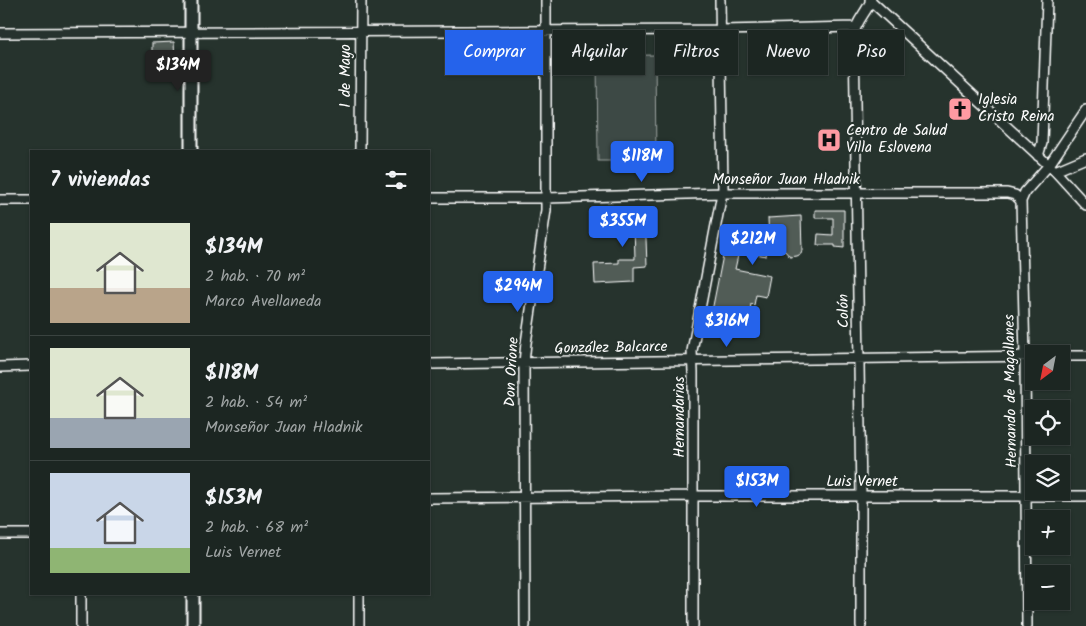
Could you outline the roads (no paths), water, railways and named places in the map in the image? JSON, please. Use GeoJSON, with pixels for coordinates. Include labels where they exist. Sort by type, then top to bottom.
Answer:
{"type":"FeatureCollection","features":[{"type":"Feature","properties":{"kind":"street"},"geometry":{"type":"LineString","coordinates":[[191,0],[191,150]]}},
{"type":"Feature","properties":{"kind":"street","name":"1 de Mayo"},"geometry":{"type":"LineString","coordinates":[[360,150],[361,0]]}},
{"type":"Feature","properties":{"kind":"street","name":"Don Orione"},"geometry":{"type":"LineString","coordinates":[[526,626],[524,363],[546,210],[546,0]]}},
{"type":"Feature","properties":{"kind":"street","name":"Hernandarias"},"geometry":{"type":"LineString","coordinates":[[720,0],[721,30]]}},
{"type":"Feature","properties":{"kind":"street"},"geometry":{"type":"LineString","coordinates":[[871,0],[1052,168],[1086,205]]}},
{"type":"Feature","properties":{"kind":"street","name":"Colón"},"geometry":{"type":"LineString","coordinates":[[861,626],[861,496],[854,34],[855,27],[871,0]]}},
{"type":"Feature","properties":{"kind":"street"},"geometry":{"type":"LineString","coordinates":[[1038,156],[1042,143],[1047,0]]}},
{"type":"Feature","properties":{"kind":"street"},"geometry":{"type":"LineString","coordinates":[[721,30],[855,27]]}},
{"type":"Feature","properties":{"kind":"street"},"geometry":{"type":"LineString","coordinates":[[0,33],[655,30]]}},
{"type":"Feature","properties":{"kind":"street","name":"Hernandarias"},"geometry":{"type":"LineString","coordinates":[[693,626],[692,360],[693,342],[722,193],[721,75]]}},
{"type":"Feature","properties":{"kind":"street"},"geometry":{"type":"LineString","coordinates":[[1021,201],[1025,192],[1052,168],[1086,110]]}},
{"type":"Feature","properties":{"kind":"street"},"geometry":{"type":"LineString","coordinates":[[1052,168],[1086,158]]}},
{"type":"Feature","properties":{"kind":"street","name":"Monseñor Juan Hladnik"},"geometry":{"type":"LineString","coordinates":[[430,198],[546,198],[722,193],[856,193],[1007,194],[1015,195],[1021,201]]}},
{"type":"Feature","properties":{"kind":"street"},"geometry":{"type":"LineString","coordinates":[[0,200],[30,200]]}},
{"type":"Feature","properties":{"kind":"street","name":"Hernando de Magallanes"},"geometry":{"type":"LineString","coordinates":[[1021,201],[1029,345]]}},
{"type":"Feature","properties":{"kind":"street","name":"González Balcarce"},"geometry":{"type":"LineString","coordinates":[[430,364],[1025,356]]}},
{"type":"Feature","properties":{"kind":"street"},"geometry":{"type":"LineString","coordinates":[[1070,356],[1086,356]]}},
{"type":"Feature","properties":{"kind":"street"},"geometry":{"type":"LineString","coordinates":[[0,367],[30,366]]}},
{"type":"Feature","properties":{"kind":"street","name":"Hernando de Magallanes"},"geometry":{"type":"LineString","coordinates":[[1027,455],[1029,390]]}},
{"type":"Feature","properties":{"kind":"street","name":"Luis Vernet"},"geometry":{"type":"LineString","coordinates":[[430,498],[1025,496]]}},
{"type":"Feature","properties":{"kind":"street","name":"Luis Vernet"},"geometry":{"type":"LineString","coordinates":[[1070,496],[1086,496]]}},
{"type":"Feature","properties":{"kind":"street","name":"Hernando de Magallanes"},"geometry":{"type":"LineString","coordinates":[[1026,500],[1027,626]]}},
{"type":"Feature","properties":{"kind":"street"},"geometry":{"type":"LineString","coordinates":[[0,534],[30,534]]}},
{"type":"Feature","properties":{"kind":"street"},"geometry":{"type":"LineString","coordinates":[[81,595],[81,626]]}},
{"type":"Feature","properties":{"kind":"street"},"geometry":{"type":"LineString","coordinates":[[193,595],[194,626]]}},
{"type":"Feature","properties":{"kind":"street"},"geometry":{"type":"LineString","coordinates":[[359,595],[359,626]]}},
{"type":"Feature","properties":{"kind":"place","name":"Iglesia Cristo Reina"},"geometry":{"type":"Point","coordinates":[960,109]}},
{"type":"Feature","properties":{"kind":"place","name":"Centro de Salud Villa Eslovena"},"geometry":{"type":"Point","coordinates":[829,140]}}]}
